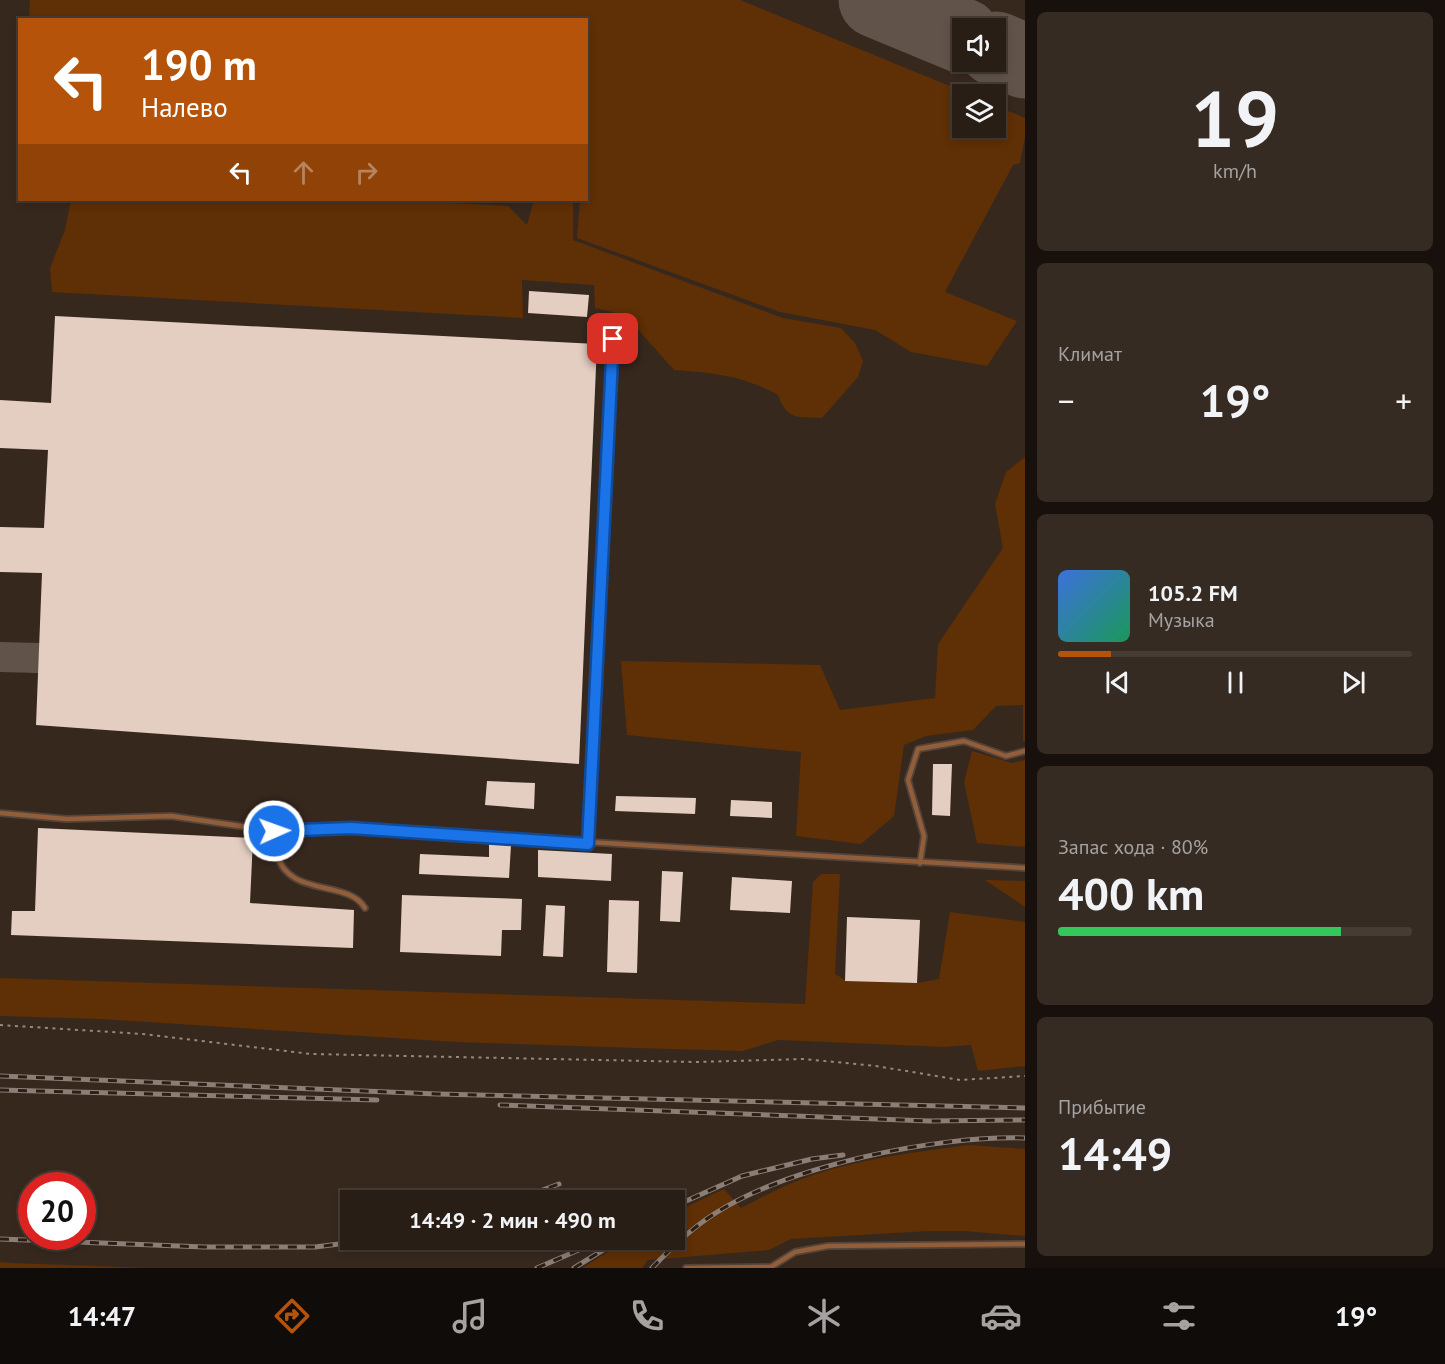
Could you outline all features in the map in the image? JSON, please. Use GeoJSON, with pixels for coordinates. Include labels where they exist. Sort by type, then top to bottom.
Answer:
{"type":"FeatureCollection","features":[{"type":"Feature","properties":{"kind":"lane"},"geometry":{"type":"LineString","coordinates":[[588,844],[613,339]]}},
{"type":"Feature","properties":{"kind":"lane"},"geometry":{"type":"LineString","coordinates":[[920,863],[924,836],[908,780],[918,749],[964,741],[1006,756],[1025,751]]}},
{"type":"Feature","properties":{"kind":"lane"},"geometry":{"type":"LineString","coordinates":[[0,813],[67,819],[171,816],[274,831],[351,828],[588,844],[715,848],[1025,868]]}},
{"type":"Feature","properties":{"kind":"lane"},"geometry":{"type":"LineString","coordinates":[[274,831],[277,856],[285,869],[296,879],[305,884],[355,897],[365,908]]}},
{"type":"Feature","properties":{"kind":"lane"},"geometry":{"type":"LineString","coordinates":[[686,1268],[772,1268],[795,1252],[828,1245],[1025,1244]]}},
{"type":"Feature","properties":{"kind":"path"},"geometry":{"type":"LineString","coordinates":[[0,1025],[143,1034],[311,1054],[696,1062],[804,1059],[876,1066],[960,1080],[1025,1076]]}},
{"type":"Feature","properties":{"kind":"shaded area"},"geometry":{"type":"Polygon","coordinates":[[[30,0],[740,0],[952,87],[952,138],[1006,138],[1006,110],[1025,118],[1025,137],[1020,163],[1013,165],[945,292],[1017,321],[987,366],[911,352],[875,330],[780,312],[577,238],[580,201],[588,201],[588,18],[29,18],[30,0]]]}},
{"type":"Feature","properties":{"kind":"shaded area"},"geometry":{"type":"Polygon","coordinates":[[[71,201],[450,201],[451,203],[508,206],[527,225],[534,201],[573,201],[573,240],[783,318],[841,328],[855,343],[863,361],[858,377],[822,418],[806,418],[789,413],[778,395],[752,383],[715,374],[674,370],[625,315],[595,308],[594,285],[522,280],[523,318],[52,292],[50,268],[65,230],[71,201]]]}},
{"type":"Feature","properties":{"kind":"shaded area"},"geometry":{"type":"Polygon","coordinates":[[[1025,457],[1025,741],[1023,741],[1023,705],[996,706],[973,730],[926,736],[904,745],[894,816],[861,844],[796,836],[801,752],[627,735],[621,661],[820,665],[840,710],[935,698],[938,644],[1003,548],[995,504],[1006,472],[1025,457]]]}},
{"type":"Feature","properties":{"kind":"shaded area"},"geometry":{"type":"Polygon","coordinates":[[[972,751],[1012,763],[1025,760],[1025,847],[977,843],[964,782],[972,751]]]}},
{"type":"Feature","properties":{"kind":"shaded area"},"geometry":{"type":"Polygon","coordinates":[[[821,874],[840,874],[835,974],[845,980],[917,983],[939,979],[950,912],[1025,922],[1025,1066],[978,1071],[971,1045],[944,1047],[778,1040],[743,1051],[637,1048],[455,1042],[101,1019],[0,1016],[0,978],[805,1004],[813,882],[821,874]]]}},
{"type":"Feature","properties":{"kind":"shaded area"},"geometry":{"type":"Polygon","coordinates":[[[985,880],[1025,881],[1025,907],[985,880]]]}},
{"type":"Feature","properties":{"kind":"shaded area"},"geometry":{"type":"Polygon","coordinates":[[[969,1145],[1025,1149],[1025,1236],[964,1231],[929,1231],[791,1239],[769,1250],[648,1260],[642,1268],[582,1268],[611,1250],[685,1250],[685,1207],[724,1189],[741,1208],[813,1175],[890,1156],[969,1145]]]}},
{"type":"Feature","properties":{"kind":"shaded area"},"geometry":{"type":"Polygon","coordinates":[[[0,1262],[12,1263],[151,1268],[0,1268],[0,1262]]]}},
{"type":"Feature","properties":{"kind":"building"},"geometry":{"type":"Polygon","coordinates":[[[529,291],[589,295],[587,317],[528,313],[529,291]]]}},
{"type":"Feature","properties":{"kind":"building"},"geometry":{"type":"Polygon","coordinates":[[[55,316],[597,344],[579,764],[36,725],[42,573],[0,572],[0,527],[44,528],[48,450],[0,448],[0,400],[51,403],[55,316]]]}},
{"type":"Feature","properties":{"kind":"building"},"geometry":{"type":"Polygon","coordinates":[[[933,764],[952,764],[950,816],[932,815],[933,764]]]}},
{"type":"Feature","properties":{"kind":"building"},"geometry":{"type":"Polygon","coordinates":[[[487,781],[535,783],[534,809],[485,805],[487,781]]]}},
{"type":"Feature","properties":{"kind":"building"},"geometry":{"type":"Polygon","coordinates":[[[616,796],[696,798],[695,814],[615,811],[616,796]]]}},
{"type":"Feature","properties":{"kind":"building"},"geometry":{"type":"Polygon","coordinates":[[[731,800],[772,802],[772,818],[730,816],[731,800]]]}},
{"type":"Feature","properties":{"kind":"building"},"geometry":{"type":"Polygon","coordinates":[[[38,828],[253,838],[250,903],[354,910],[353,948],[11,935],[12,911],[35,911],[38,828]]]}},
{"type":"Feature","properties":{"kind":"building"},"geometry":{"type":"Polygon","coordinates":[[[489,844],[511,845],[509,878],[419,874],[420,854],[489,857],[489,844]]]}},
{"type":"Feature","properties":{"kind":"building"},"geometry":{"type":"Polygon","coordinates":[[[538,850],[612,854],[611,881],[538,877],[538,850]]]}},
{"type":"Feature","properties":{"kind":"building"},"geometry":{"type":"Polygon","coordinates":[[[662,871],[683,872],[680,922],[660,921],[662,871]]]}},
{"type":"Feature","properties":{"kind":"building"},"geometry":{"type":"Polygon","coordinates":[[[732,877],[792,881],[790,913],[730,910],[732,877]]]}},
{"type":"Feature","properties":{"kind":"building"},"geometry":{"type":"Polygon","coordinates":[[[402,895],[522,899],[521,930],[502,930],[501,956],[400,952],[402,895]]]}},
{"type":"Feature","properties":{"kind":"building"},"geometry":{"type":"Polygon","coordinates":[[[609,900],[639,901],[637,973],[607,972],[609,900]]]}},
{"type":"Feature","properties":{"kind":"building"},"geometry":{"type":"Polygon","coordinates":[[[546,905],[565,906],[563,957],[543,956],[546,905]]]}},
{"type":"Feature","properties":{"kind":"building"},"geometry":{"type":"Polygon","coordinates":[[[847,917],[920,920],[917,983],[845,981],[847,917]]]}},
{"type":"Feature","properties":{"kind":"taxiway"},"geometry":{"type":"LineString","coordinates":[[0,657],[38,658]]}},
{"type":"Feature","properties":{"kind":"runway"},"geometry":{"type":"LineString","coordinates":[[876,0],[952,31]]}},
{"type":"Feature","properties":{"kind":"runway"},"geometry":{"type":"LineString","coordinates":[[1006,53],[1025,61]]}},
{"type":"Feature","properties":{"kind":"railway"},"geometry":{"type":"LineString","coordinates":[[0,1076],[437,1094],[1025,1108]]}},
{"type":"Feature","properties":{"kind":"railway"},"geometry":{"type":"LineString","coordinates":[[0,1090],[377,1100]]}},
{"type":"Feature","properties":{"kind":"railway"},"geometry":{"type":"LineString","coordinates":[[500,1105],[929,1121],[1025,1120]]}},
{"type":"Feature","properties":{"kind":"railway"},"geometry":{"type":"LineString","coordinates":[[652,1268],[682,1239],[714,1214],[781,1181],[822,1168],[907,1148],[989,1138],[1025,1138]]}},
{"type":"Feature","properties":{"kind":"railway"},"geometry":{"type":"LineString","coordinates":[[685,1202],[742,1176],[812,1159],[843,1155]]}},
{"type":"Feature","properties":{"kind":"railway"},"geometry":{"type":"LineString","coordinates":[[542,1190],[559,1184]]}},
{"type":"Feature","properties":{"kind":"railway"},"geometry":{"type":"LineString","coordinates":[[0,1239],[204,1247],[315,1247],[340,1244]]}},
{"type":"Feature","properties":{"kind":"railway"},"geometry":{"type":"LineString","coordinates":[[537,1268],[579,1250]]}},
{"type":"Feature","properties":{"kind":"railway"},"geometry":{"type":"LineString","coordinates":[[574,1268],[603,1250]]}},
{"type":"Feature","properties":{"kind":"route"},"geometry":{"type":"LineString","coordinates":[[274,831],[351,828],[588,844],[613,339]]}}]}
